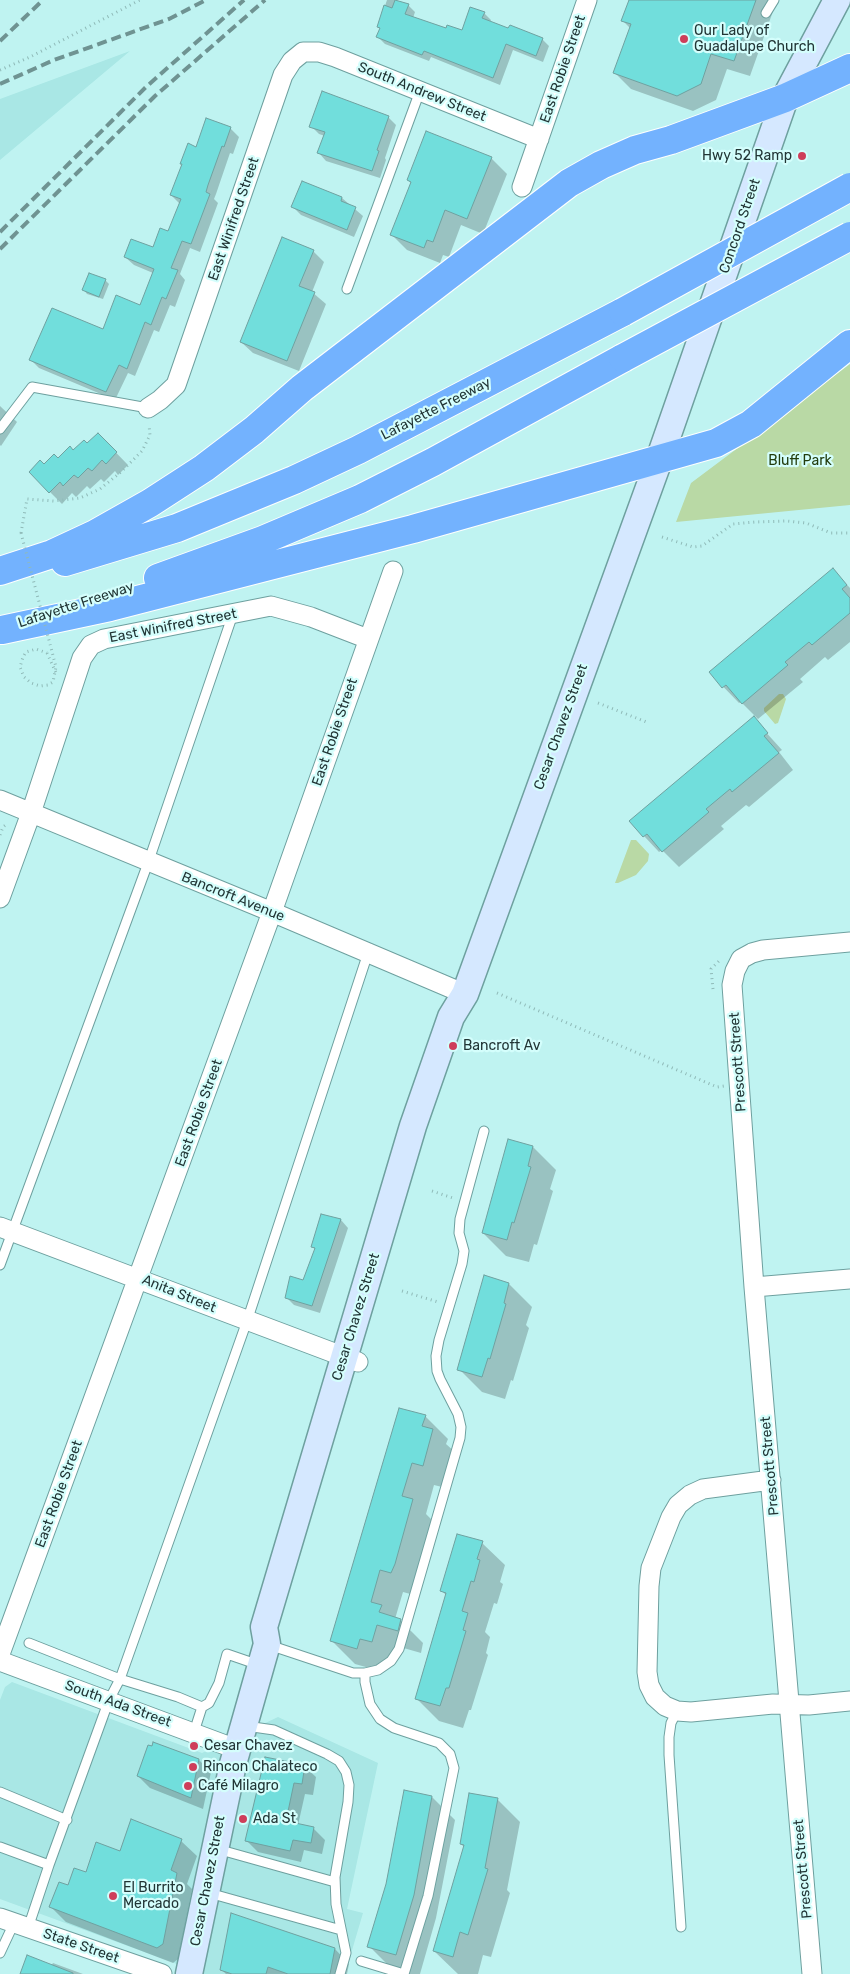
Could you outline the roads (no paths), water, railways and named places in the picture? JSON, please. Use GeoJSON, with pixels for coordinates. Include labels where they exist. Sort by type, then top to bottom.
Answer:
{"type":"FeatureCollection","features":[{"type":"Feature","properties":{"kind":"highway"},"geometry":{"type":"LineString","coordinates":[[0,571],[52,554],[94,534],[150,503],[204,468],[254,430],[302,388],[569,183],[601,165],[635,150],[671,140],[785,98],[850,68]]}},
{"type":"Feature","properties":{"kind":"highway","name":"Lafayette Freeway"},"geometry":{"type":"LineString","coordinates":[[0,581],[154,535],[220,512],[294,480],[358,450],[623,312],[850,187]]}},
{"type":"Feature","properties":{"kind":"highway","name":"Lafayette Freeway"},"geometry":{"type":"LineString","coordinates":[[1,630],[194,565],[308,522],[360,499],[433,462],[850,236]]}},
{"type":"Feature","properties":{"kind":"highway"},"geometry":{"type":"LineString","coordinates":[[1,630],[110,607],[413,529],[716,443],[751,424],[850,344]]}},
{"type":"Feature","properties":{"kind":"main road","name":"Concord Street"},"geometry":{"type":"LineString","coordinates":[[659,460],[785,98],[837,0]]}},
{"type":"Feature","properties":{"kind":"main road","name":"Cesar Chavez Street"},"geometry":{"type":"LineString","coordinates":[[189,1974],[214,1848],[240,1737],[264,1655],[264,1627],[351,1360],[413,1126],[451,1017],[465,994],[659,460]]}},
{"type":"Feature","properties":{"kind":"street","name":"East Robie Street"},"geometry":{"type":"LineString","coordinates":[[522,187],[588,0]]}},
{"type":"Feature","properties":{"kind":"street","name":"South Andrew Street"},"geometry":{"type":"LineString","coordinates":[[303,52],[319,52],[335,57],[539,139]]}},
{"type":"Feature","properties":{"kind":"street","name":"East Winifred Street"},"geometry":{"type":"LineString","coordinates":[[148,408],[176,385],[283,75],[292,61],[303,52]]}},
{"type":"Feature","properties":{"kind":"street","name":"East Robie Street"},"geometry":{"type":"LineString","coordinates":[[0,1654],[272,912],[393,571]]}},
{"type":"Feature","properties":{"kind":"street","name":"East Winifred Street"},"geometry":{"type":"LineString","coordinates":[[0,898],[32,814],[82,658],[91,645],[104,639],[271,606],[311,617],[368,639]]}},
{"type":"Feature","properties":{"kind":"street","name":"Bancroft Avenue"},"geometry":{"type":"LineString","coordinates":[[0,800],[465,994]]}},
{"type":"Feature","properties":{"kind":"street","name":"Prescott Street"},"geometry":{"type":"LineString","coordinates":[[812,1974],[754,1287],[732,985],[735,971],[742,960],[752,954],[763,950],[850,942]]}},
{"type":"Feature","properties":{"kind":"street","name":"Anita Street"},"geometry":{"type":"LineString","coordinates":[[6,1229],[351,1360]]}},
{"type":"Feature","properties":{"kind":"street"},"geometry":{"type":"LineString","coordinates":[[754,1287],[850,1279]]}},
{"type":"Feature","properties":{"kind":"street"},"geometry":{"type":"LineString","coordinates":[[771,1480],[703,1489],[690,1495],[678,1505],[651,1568],[647,1672],[649,1685],[655,1696],[665,1706],[677,1711],[690,1712],[789,1703],[809,1705],[850,1701]]}},
{"type":"Feature","properties":{"kind":"street","name":"South Ada Street"},"geometry":{"type":"LineString","coordinates":[[0,1661],[194,1732],[240,1737]]}},
{"type":"Feature","properties":{"kind":"street","name":"State Street"},"geometry":{"type":"LineString","coordinates":[[14,1923],[162,1974]]}},
{"type":"Feature","properties":{"kind":"lane"},"geometry":{"type":"LineString","coordinates":[[766,13],[774,0]]}},
{"type":"Feature","properties":{"kind":"lane"},"geometry":{"type":"LineString","coordinates":[[346,289],[420,91]]}},
{"type":"Feature","properties":{"kind":"lane"},"geometry":{"type":"LineString","coordinates":[[0,429],[32,387],[148,408]]}},
{"type":"Feature","properties":{"kind":"lane"},"geometry":{"type":"LineString","coordinates":[[0,1265],[6,1229],[148,863],[233,614]]}},
{"type":"Feature","properties":{"kind":"lane"},"geometry":{"type":"LineString","coordinates":[[0,1953],[14,1923],[49,1865],[67,1820],[109,1700],[120,1679],[247,1321],[368,953]]}},
{"type":"Feature","properties":{"kind":"lane"},"geometry":{"type":"LineString","coordinates":[[194,1732],[202,1707],[209,1702],[219,1682],[227,1654],[264,1655],[353,1673],[365,1673],[378,1670],[390,1661],[399,1649],[460,1438],[461,1427],[458,1414],[440,1380],[436,1356],[462,1264],[464,1250],[459,1233],[460,1219],[484,1131]]}},
{"type":"Feature","properties":{"kind":"lane"},"geometry":{"type":"LineString","coordinates":[[28,1643],[120,1679],[178,1697],[202,1707]]}},
{"type":"Feature","properties":{"kind":"lane"},"geometry":{"type":"LineString","coordinates":[[360,1961],[404,1974],[428,1896],[454,1768],[450,1754],[439,1742],[394,1728],[380,1719],[370,1704],[365,1673]]}},
{"type":"Feature","properties":{"kind":"lane"},"geometry":{"type":"LineString","coordinates":[[677,1711],[671,1723],[669,1755],[681,1927]]}},
{"type":"Feature","properties":{"kind":"lane"},"geometry":{"type":"LineString","coordinates":[[240,1737],[274,1730],[327,1754],[339,1761],[346,1772],[349,1785],[348,1802],[335,1882],[336,1904],[346,1954],[340,1974]]}},
{"type":"Feature","properties":{"kind":"lane"},"geometry":{"type":"LineString","coordinates":[[0,1792],[67,1820]]}},
{"type":"Feature","properties":{"kind":"lane"},"geometry":{"type":"LineString","coordinates":[[0,1847],[49,1865]]}},
{"type":"Feature","properties":{"kind":"lane"},"geometry":{"type":"LineString","coordinates":[[214,1848],[335,1882]]}},
{"type":"Feature","properties":{"kind":"lane"},"geometry":{"type":"LineString","coordinates":[[205,1892],[341,1930]]}},
{"type":"Feature","properties":{"kind":"railway"},"geometry":{"type":"LineString","coordinates":[[0,41],[43,0]]}},
{"type":"Feature","properties":{"kind":"railway"},"geometry":{"type":"LineString","coordinates":[[0,84],[54,60],[169,19],[206,0]]}},
{"type":"Feature","properties":{"kind":"railway"},"geometry":{"type":"LineString","coordinates":[[0,232],[146,87],[244,0]]}},
{"type":"Feature","properties":{"kind":"railway"},"geometry":{"type":"LineString","coordinates":[[0,249],[155,96],[265,0]]}},
{"type":"Feature","properties":{"kind":"place","name":"Our Lady of Guadalupe Church"},"geometry":{"type":"Point","coordinates":[684,39]}},
{"type":"Feature","properties":{"kind":"place","name":"Hwy 52 Ramp"},"geometry":{"type":"Point","coordinates":[802,156]}},
{"type":"Feature","properties":{"kind":"place","name":"Bancroft Av"},"geometry":{"type":"Point","coordinates":[453,1046]}},
{"type":"Feature","properties":{"kind":"place","name":"Cesar Chavez"},"geometry":{"type":"Point","coordinates":[194,1746]}},
{"type":"Feature","properties":{"kind":"place","name":"Rincon Chalateco"},"geometry":{"type":"Point","coordinates":[193,1767]}},
{"type":"Feature","properties":{"kind":"place","name":"Café Milagro"},"geometry":{"type":"Point","coordinates":[188,1786]}},
{"type":"Feature","properties":{"kind":"place","name":"Ada St"},"geometry":{"type":"Point","coordinates":[243,1819]}},
{"type":"Feature","properties":{"kind":"place","name":"El Burrito Mercado"},"geometry":{"type":"Point","coordinates":[113,1896]}},
{"type":"Feature","properties":{"kind":"park label","name":"Bluff Park"},"geometry":{"type":"Point","coordinates":[800,461]}}]}
